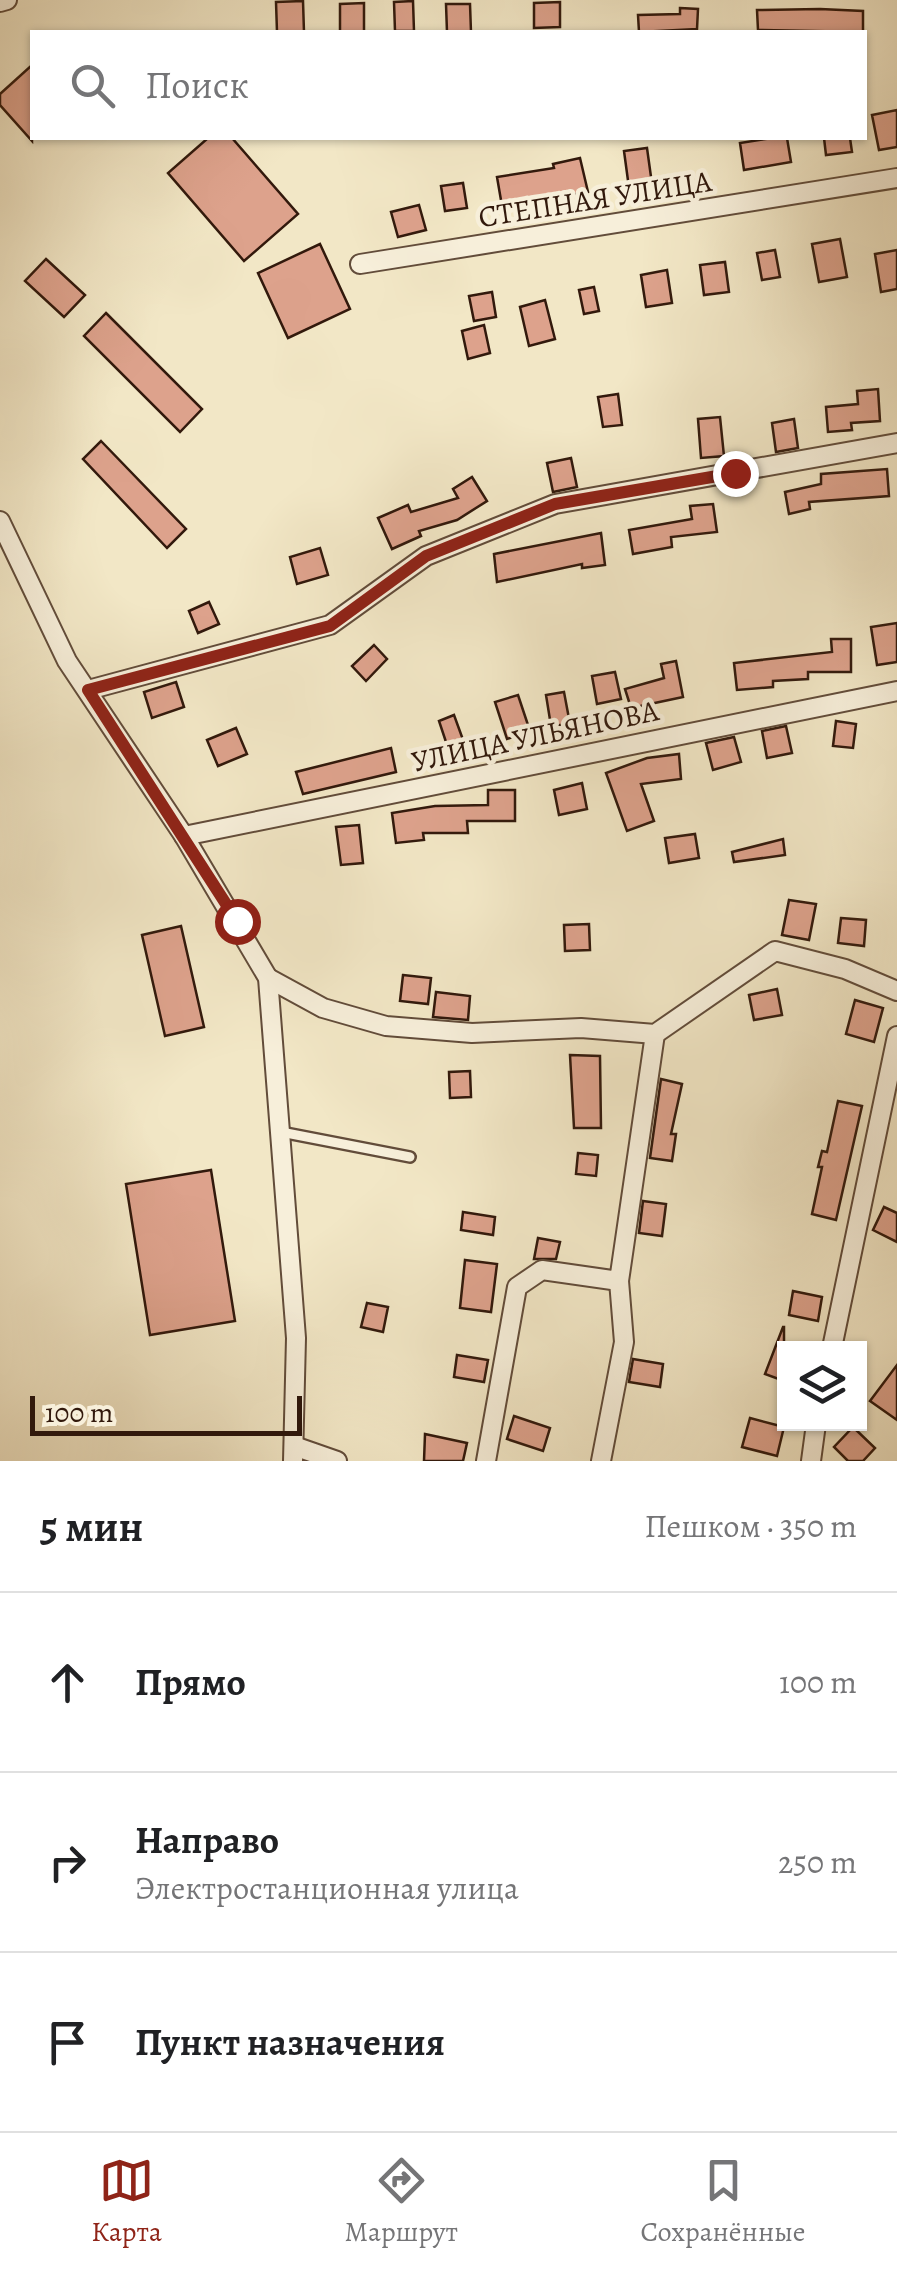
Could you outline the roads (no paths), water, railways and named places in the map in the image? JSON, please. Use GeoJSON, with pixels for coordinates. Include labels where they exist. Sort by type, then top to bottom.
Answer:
{"type":"FeatureCollection","features":[{"type":"Feature","properties":{"kind":"street"},"geometry":{"type":"LineString","coordinates":[[0,2],[8,0]]}},
{"type":"Feature","properties":{"kind":"street","name":"СТЕПНАЯ УЛИЦА"},"geometry":{"type":"LineString","coordinates":[[360,264],[897,178]]}},
{"type":"Feature","properties":{"kind":"street"},"geometry":{"type":"LineString","coordinates":[[88,690],[330,626],[426,556],[555,504],[897,443]]}},
{"type":"Feature","properties":{"kind":"street"},"geometry":{"type":"LineString","coordinates":[[0,520],[67,661],[184,836],[268,978],[296,1338],[294,1453],[337,1461]]}},
{"type":"Feature","properties":{"kind":"street","name":"УЛИЦА УЛЬЯНОВА"},"geometry":{"type":"LineString","coordinates":[[184,836],[897,690]]}},
{"type":"Feature","properties":{"kind":"street"},"geometry":{"type":"LineString","coordinates":[[268,978],[323,1008],[386,1026],[472,1033],[580,1028],[655,1034],[775,951],[844,969],[897,991]]}},
{"type":"Feature","properties":{"kind":"street"},"geometry":{"type":"LineString","coordinates":[[601,1461],[624,1342],[619,1282],[655,1034]]}},
{"type":"Feature","properties":{"kind":"street"},"geometry":{"type":"LineString","coordinates":[[833,1341],[897,1036]]}},
{"type":"Feature","properties":{"kind":"street"},"geometry":{"type":"LineString","coordinates":[[486,1461],[517,1287],[542,1270],[619,1282]]}},
{"type":"Feature","properties":{"kind":"street"},"geometry":{"type":"LineString","coordinates":[[811,1461],[815,1431]]}},
{"type":"Feature","properties":{"kind":"lane"},"geometry":{"type":"LineString","coordinates":[[278,1131],[410,1157]]}}]}
